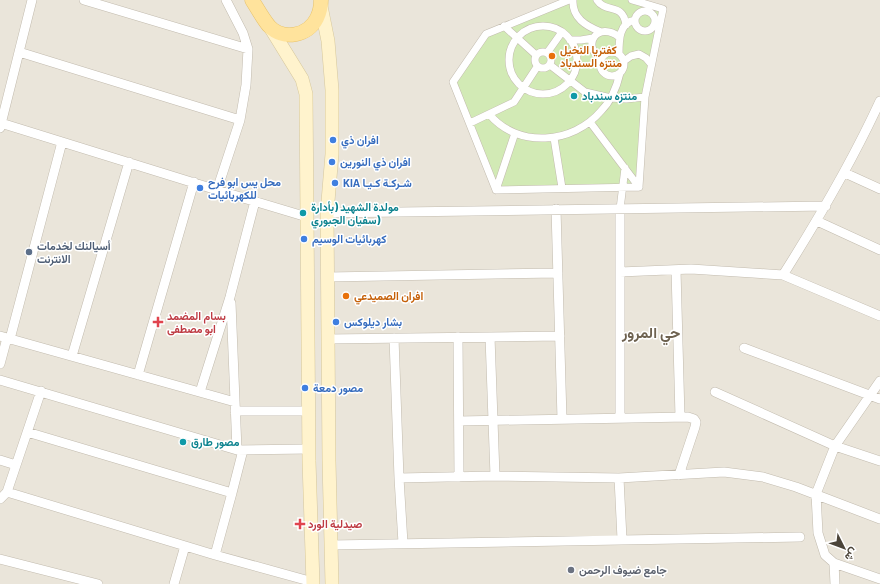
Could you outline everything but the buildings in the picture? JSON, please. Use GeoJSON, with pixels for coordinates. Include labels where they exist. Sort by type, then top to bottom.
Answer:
{"type":"FeatureCollection","features":[{"type":"Feature","properties":{"kind":"main road"},"geometry":{"type":"LineString","coordinates":[[252,0],[302,79],[306,94],[309,449],[313,583]]}},
{"type":"Feature","properties":{"kind":"main road"},"geometry":{"type":"LineString","coordinates":[[270,27],[285,35],[300,34],[316,20],[321,3]]}},
{"type":"Feature","properties":{"kind":"main road"},"geometry":{"type":"LineString","coordinates":[[321,3],[328,41],[332,90],[332,154],[327,213],[329,461],[332,584]]}},
{"type":"Feature","properties":{"kind":"main road"},"geometry":{"type":"LineString","coordinates":[[309,449],[320,454],[329,461]]}},
{"type":"Feature","properties":{"kind":"street"},"geometry":{"type":"LineString","coordinates":[[32,0],[1,125],[129,162],[307,217]]}},
{"type":"Feature","properties":{"kind":"street"},"geometry":{"type":"LineString","coordinates":[[84,0],[100,2],[248,49]]}},
{"type":"Feature","properties":{"kind":"street"},"geometry":{"type":"LineString","coordinates":[[217,190],[240,120],[246,84],[248,49],[243,33],[226,0]]}},
{"type":"Feature","properties":{"kind":"street"},"geometry":{"type":"LineString","coordinates":[[496,190],[453,82],[486,34],[569,0]]}},
{"type":"Feature","properties":{"kind":"street"},"geometry":{"type":"LineString","coordinates":[[573,0],[574,9],[578,18],[585,25],[601,32],[612,32],[619,37]]}},
{"type":"Feature","properties":{"kind":"street"},"geometry":{"type":"LineString","coordinates":[[597,0],[604,7],[620,11],[624,17],[626,25]]}},
{"type":"Feature","properties":{"kind":"street"},"geometry":{"type":"LineString","coordinates":[[632,0],[663,9],[645,97],[639,187]]}},
{"type":"Feature","properties":{"kind":"street"},"geometry":{"type":"LineString","coordinates":[[489,114],[497,122],[515,133],[534,138],[554,138],[580,129],[602,111],[611,98],[624,61],[619,54],[619,37],[626,25],[635,20]]}},
{"type":"Feature","properties":{"kind":"street"},"geometry":{"type":"LineString","coordinates":[[504,26],[536,55]]}},
{"type":"Feature","properties":{"kind":"street"},"geometry":{"type":"LineString","coordinates":[[538,26],[550,27],[562,32],[570,40],[575,51],[576,63],[570,80],[560,89],[548,93],[535,93],[523,87],[514,79],[509,61],[510,49],[517,38],[526,30],[538,26]]}},
{"type":"Feature","properties":{"kind":"street"},"geometry":{"type":"LineString","coordinates":[[548,53],[562,32]]}},
{"type":"Feature","properties":{"kind":"street"},"geometry":{"type":"LineString","coordinates":[[570,40],[593,38],[601,32]]}},
{"type":"Feature","properties":{"kind":"street"},"geometry":{"type":"LineString","coordinates":[[593,38],[591,45],[592,50],[600,58],[600,68],[606,75],[612,76],[620,72]]}},
{"type":"Feature","properties":{"kind":"street"},"geometry":{"type":"LineString","coordinates":[[19,52],[240,120]]}},
{"type":"Feature","properties":{"kind":"street"},"geometry":{"type":"LineString","coordinates":[[537,67],[534,61],[536,55],[541,52],[548,53]]}},
{"type":"Feature","properties":{"kind":"street"},"geometry":{"type":"LineString","coordinates":[[600,58],[607,52],[619,54]]}},
{"type":"Feature","properties":{"kind":"street"},"geometry":{"type":"LineString","coordinates":[[548,53],[551,58],[550,65]]}},
{"type":"Feature","properties":{"kind":"street"},"geometry":{"type":"LineString","coordinates":[[624,61],[639,54],[646,58],[651,64]]}},
{"type":"Feature","properties":{"kind":"street"},"geometry":{"type":"LineString","coordinates":[[550,65],[585,92],[611,98],[626,99],[645,97]]}},
{"type":"Feature","properties":{"kind":"street"},"geometry":{"type":"LineString","coordinates":[[537,67],[544,68],[550,65]]}},
{"type":"Feature","properties":{"kind":"street"},"geometry":{"type":"LineString","coordinates":[[470,123],[514,102],[537,67]]}},
{"type":"Feature","properties":{"kind":"street"},"geometry":{"type":"LineString","coordinates":[[783,275],[826,206],[876,118],[880,101]]}},
{"type":"Feature","properties":{"kind":"street"},"geometry":{"type":"LineString","coordinates":[[590,122],[639,187]]}},
{"type":"Feature","properties":{"kind":"street"},"geometry":{"type":"LineString","coordinates":[[496,190],[515,133]]}},
{"type":"Feature","properties":{"kind":"street"},"geometry":{"type":"LineString","coordinates":[[554,138],[562,188]]}},
{"type":"Feature","properties":{"kind":"street"},"geometry":{"type":"LineString","coordinates":[[0,364],[6,338],[62,142]]}},
{"type":"Feature","properties":{"kind":"street"},"geometry":{"type":"LineString","coordinates":[[72,356],[129,162]]}},
{"type":"Feature","properties":{"kind":"street"},"geometry":{"type":"LineString","coordinates":[[620,418],[620,209],[625,168]]}},
{"type":"Feature","properties":{"kind":"street"},"geometry":{"type":"LineString","coordinates":[[845,173],[880,189]]}},
{"type":"Feature","properties":{"kind":"street"},"geometry":{"type":"LineString","coordinates":[[138,375],[194,182]]}},
{"type":"Feature","properties":{"kind":"street"},"geometry":{"type":"LineString","coordinates":[[496,190],[639,187]]}},
{"type":"Feature","properties":{"kind":"street"},"geometry":{"type":"LineString","coordinates":[[200,392],[230,297],[255,201]]}},
{"type":"Feature","properties":{"kind":"street"},"geometry":{"type":"LineString","coordinates":[[327,213],[826,206]]}},
{"type":"Feature","properties":{"kind":"street"},"geometry":{"type":"LineString","coordinates":[[556,209],[562,419]]}},
{"type":"Feature","properties":{"kind":"street"},"geometry":{"type":"LineString","coordinates":[[817,221],[880,250]]}},
{"type":"Feature","properties":{"kind":"street"},"geometry":{"type":"LineString","coordinates":[[620,272],[691,269],[783,275],[880,316]]}},
{"type":"Feature","properties":{"kind":"street"},"geometry":{"type":"LineString","coordinates":[[676,270],[680,417]]}},
{"type":"Feature","properties":{"kind":"street"},"geometry":{"type":"LineString","coordinates":[[328,277],[558,273]]}},
{"type":"Feature","properties":{"kind":"street"},"geometry":{"type":"LineString","coordinates":[[215,555],[232,493],[240,450],[235,406],[230,297]]}},
{"type":"Feature","properties":{"kind":"street"},"geometry":{"type":"LineString","coordinates":[[328,339],[560,336]]}},
{"type":"Feature","properties":{"kind":"street"},"geometry":{"type":"LineString","coordinates":[[458,337],[459,477]]}},
{"type":"Feature","properties":{"kind":"street"},"geometry":{"type":"LineString","coordinates":[[490,337],[495,476]]}},
{"type":"Feature","properties":{"kind":"street"},"geometry":{"type":"LineString","coordinates":[[6,338],[200,392],[235,406],[309,411]]}},
{"type":"Feature","properties":{"kind":"street"},"geometry":{"type":"LineString","coordinates":[[394,338],[403,543]]}},
{"type":"Feature","properties":{"kind":"street"},"geometry":{"type":"LineString","coordinates":[[744,348],[880,399]]}},
{"type":"Feature","properties":{"kind":"street"},"geometry":{"type":"LineString","coordinates":[[0,380],[240,450],[309,449]]}},
{"type":"Feature","properties":{"kind":"street"},"geometry":{"type":"LineString","coordinates":[[880,381],[835,446],[816,494],[818,533],[825,556],[834,563],[880,579]]}},
{"type":"Feature","properties":{"kind":"street"},"geometry":{"type":"LineString","coordinates":[[0,499],[7,492],[41,391]]}},
{"type":"Feature","properties":{"kind":"street"},"geometry":{"type":"LineString","coordinates":[[715,392],[835,446],[880,462]]}},
{"type":"Feature","properties":{"kind":"street"},"geometry":{"type":"LineString","coordinates":[[459,421],[688,417],[694,419],[696,422],[679,475]]}},
{"type":"Feature","properties":{"kind":"street"},"geometry":{"type":"LineString","coordinates":[[28,432],[232,493]]}},
{"type":"Feature","properties":{"kind":"street"},"geometry":{"type":"LineString","coordinates":[[0,460],[16,465]]}},
{"type":"Feature","properties":{"kind":"street"},"geometry":{"type":"LineString","coordinates":[[399,478],[495,476],[619,478],[724,472],[763,476],[816,494],[880,519]]}},
{"type":"Feature","properties":{"kind":"street"},"geometry":{"type":"LineString","coordinates":[[619,478],[622,539]]}},
{"type":"Feature","properties":{"kind":"street"},"geometry":{"type":"LineString","coordinates":[[7,492],[313,583]]}},
{"type":"Feature","properties":{"kind":"street"},"geometry":{"type":"LineString","coordinates":[[331,545],[800,537]]}},
{"type":"Feature","properties":{"kind":"street"},"geometry":{"type":"LineString","coordinates":[[174,584],[185,546]]}},
{"type":"Feature","properties":{"kind":"street"},"geometry":{"type":"LineString","coordinates":[[0,559],[98,584]]}},
{"type":"Feature","properties":{"kind":"street"},"geometry":{"type":"LineString","coordinates":[[834,563],[835,584]]}},
{"type":"Feature","properties":{"kind":"shaded area"},"geometry":{"type":"Polygon","coordinates":[[[0,0],[880,0],[880,584],[0,584],[0,0]]]}},
{"type":"Feature","properties":{"kind":"green space"},"geometry":{"type":"Polygon","coordinates":[[[566,0],[636,0],[665,8],[646,98],[640,188],[494,191],[451,82],[485,33],[566,0]]]}},
{"type":"Feature","properties":{"kind":"place","name":"كفتريا النخيل منتزه السندباد"},"geometry":{"type":"Point","coordinates":[552,56]}},
{"type":"Feature","properties":{"kind":"place","name":"منتزه سندباد"},"geometry":{"type":"Point","coordinates":[574,96]}},
{"type":"Feature","properties":{"kind":"place","name":"افران ذي"},"geometry":{"type":"Point","coordinates":[333,140]}},
{"type":"Feature","properties":{"kind":"place","name":"افران ذي النورين"},"geometry":{"type":"Point","coordinates":[332,162]}},
{"type":"Feature","properties":{"kind":"place","name":"KIA شـركـة كـيـا"},"geometry":{"type":"Point","coordinates":[335,183]}},
{"type":"Feature","properties":{"kind":"place","name":"محل يس ابو فرح للكهربائيات"},"geometry":{"type":"Point","coordinates":[200,188]}},
{"type":"Feature","properties":{"kind":"place","name":"مولدة الشهيد (بأدارة سفيان الجبوري)"},"geometry":{"type":"Point","coordinates":[303,213]}},
{"type":"Feature","properties":{"kind":"place","name":"كهربائيات الوسيم"},"geometry":{"type":"Point","coordinates":[304,239]}},
{"type":"Feature","properties":{"kind":"place","name":"أسيالنك لخدمات الانترنت"},"geometry":{"type":"Point","coordinates":[29,252]}},
{"type":"Feature","properties":{"kind":"place","name":"افران الصميدعي"},"geometry":{"type":"Point","coordinates":[346,296]}},
{"type":"Feature","properties":{"kind":"place","name":"بسام المضمد ابو مصطفى"},"geometry":{"type":"Point","coordinates":[158,322]}},
{"type":"Feature","properties":{"kind":"place","name":"بشار ديلوكس"},"geometry":{"type":"Point","coordinates":[336,322]}},
{"type":"Feature","properties":{"kind":"place","name":"مصور دمعة"},"geometry":{"type":"Point","coordinates":[305,388]}},
{"type":"Feature","properties":{"kind":"place","name":"مصور طارق"},"geometry":{"type":"Point","coordinates":[183,442]}},
{"type":"Feature","properties":{"kind":"place","name":"صيدلية الورد"},"geometry":{"type":"Point","coordinates":[300,524]}},
{"type":"Feature","properties":{"kind":"place","name":"جامع ضيوف الرحمن"},"geometry":{"type":"Point","coordinates":[571,570]}},
{"type":"Feature","properties":{"kind":"district","name":"حي المرور"},"geometry":{"type":"Point","coordinates":[651,333]}}]}
